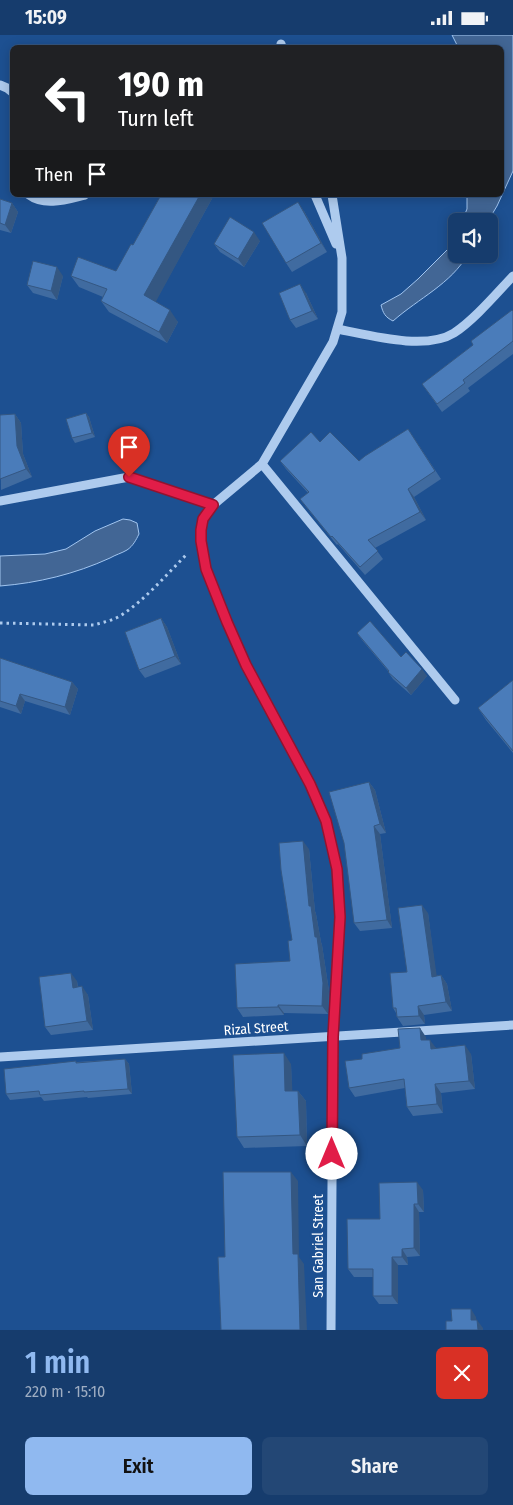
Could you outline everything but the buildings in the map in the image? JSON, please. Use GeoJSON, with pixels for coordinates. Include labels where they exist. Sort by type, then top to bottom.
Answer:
{"type":"FeatureCollection","features":[{"type":"Feature","properties":{"kind":"street"},"geometry":{"type":"LineString","coordinates":[[34,197],[57,202],[77,197]]}},
{"type":"Feature","properties":{"kind":"street"},"geometry":{"type":"LineString","coordinates":[[316,197],[342,258]]}},
{"type":"Feature","properties":{"kind":"street"},"geometry":{"type":"LineString","coordinates":[[0,501],[129,477],[213,505],[262,464],[332,342],[342,312],[342,258],[332,197]]}},
{"type":"Feature","properties":{"kind":"street"},"geometry":{"type":"LineString","coordinates":[[337,329],[407,342],[448,336],[472,317],[513,277]]}},
{"type":"Feature","properties":{"kind":"street"},"geometry":{"type":"LineString","coordinates":[[262,464],[455,700]]}},
{"type":"Feature","properties":{"kind":"street","name":"San Gabriel Street"},"geometry":{"type":"LineString","coordinates":[[213,505],[203,519],[201,541],[206,569],[246,665],[310,784],[326,821],[337,869],[340,917],[333,1037],[331,1330]]}},
{"type":"Feature","properties":{"kind":"street","name":"Rizal Street"},"geometry":{"type":"LineString","coordinates":[[0,1057],[513,1025]]}},
{"type":"Feature","properties":{"kind":"path"},"geometry":{"type":"LineString","coordinates":[[0,623],[94,625],[108,621],[122,615],[138,602],[201,541]]}},
{"type":"Feature","properties":{"kind":"water"},"geometry":{"type":"Polygon","coordinates":[[[452,35],[513,35],[513,171],[504,191],[504,45],[457,45],[452,35]]]}},
{"type":"Feature","properties":{"kind":"water"},"geometry":{"type":"Polygon","coordinates":[[[467,197],[501,197],[493,213],[465,213],[467,197]]]}},
{"type":"Feature","properties":{"kind":"water"},"geometry":{"type":"Polygon","coordinates":[[[448,249],[448,263],[462,263],[444,282],[393,321],[388,318],[381,305],[401,294],[448,249]]]}},
{"type":"Feature","properties":{"kind":"water"},"geometry":{"type":"Polygon","coordinates":[[[123,519],[137,523],[139,534],[133,545],[125,551],[97,564],[70,573],[28,583],[0,586],[0,556],[45,554],[66,549],[95,531],[123,519]]]}},
{"type":"Feature","properties":{"kind":"route"},"geometry":{"type":"LineString","coordinates":[[129,477],[213,505],[203,519],[201,530],[206,569],[246,665],[310,784],[326,821],[337,869],[340,917],[333,1037],[332,1154]]}}]}
